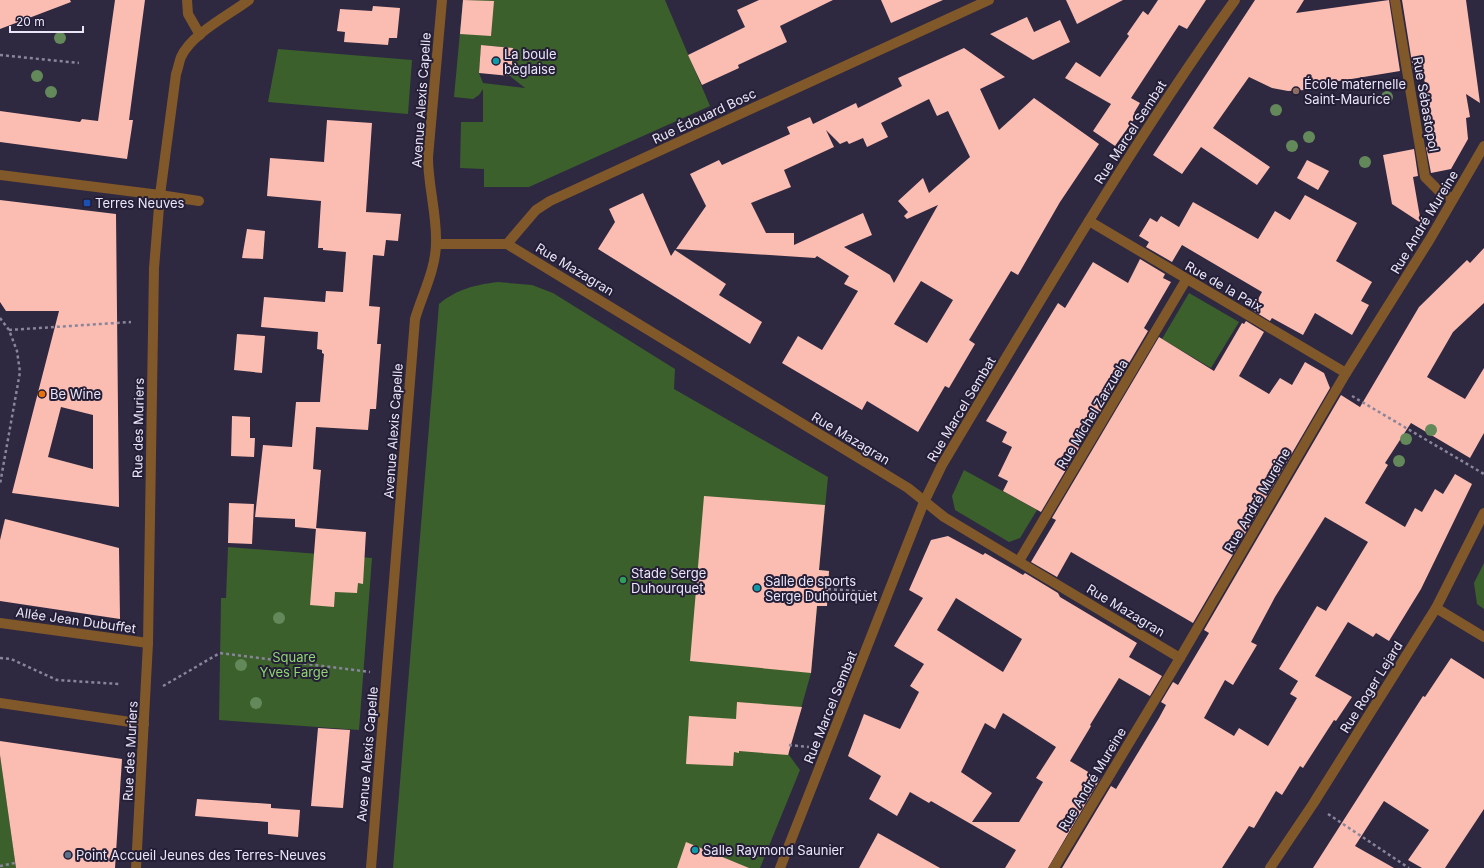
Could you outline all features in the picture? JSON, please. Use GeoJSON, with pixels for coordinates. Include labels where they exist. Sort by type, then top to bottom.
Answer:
{"type":"FeatureCollection","features":[{"type":"Feature","properties":{"kind":"street"},"geometry":{"type":"LineString","coordinates":[[187,0],[188,14],[200,35]]}},
{"type":"Feature","properties":{"kind":"street","name":"Rue des Muriers"},"geometry":{"type":"LineString","coordinates":[[136,868],[148,643],[154,268],[160,195],[176,74],[181,56],[190,44],[200,35],[249,0]]}},
{"type":"Feature","properties":{"kind":"street","name":"Avenue Alexis Capelle"},"geometry":{"type":"LineString","coordinates":[[371,868],[415,319],[435,259],[435,221],[428,179],[428,157],[442,0]]}},
{"type":"Feature","properties":{"kind":"street","name":"Rue Édouard Bosc"},"geometry":{"type":"LineString","coordinates":[[507,244],[536,210],[550,201],[988,0]]}},
{"type":"Feature","properties":{"kind":"street","name":"Rue Marcel Sembat"},"geometry":{"type":"LineString","coordinates":[[780,868],[924,502],[942,465],[1089,221],[1200,48],[1235,0]]}},
{"type":"Feature","properties":{"kind":"street","name":"Rue Sébastopol"},"geometry":{"type":"LineString","coordinates":[[1395,0],[1425,177],[1439,191],[1453,199]]}},
{"type":"Feature","properties":{"kind":"street","name":"Rue André Mureine"},"geometry":{"type":"LineString","coordinates":[[1054,868],[1180,658],[1337,387],[1484,146]]}},
{"type":"Feature","properties":{"kind":"street"},"geometry":{"type":"LineString","coordinates":[[0,175],[199,201]]}},
{"type":"Feature","properties":{"kind":"street","name":"Rue de la Paix"},"geometry":{"type":"LineString","coordinates":[[1089,221],[1186,280],[1346,373]]}},
{"type":"Feature","properties":{"kind":"street"},"geometry":{"type":"LineString","coordinates":[[436,244],[507,244]]}},
{"type":"Feature","properties":{"kind":"street","name":"Rue Mazagran"},"geometry":{"type":"LineString","coordinates":[[507,244],[908,488],[944,517],[1180,658]]}},
{"type":"Feature","properties":{"kind":"street","name":"Rue Michel Zarzuela"},"geometry":{"type":"LineString","coordinates":[[1019,561],[1186,280]]}},
{"type":"Feature","properties":{"kind":"street","name":"Rue Roger Lejard"},"geometry":{"type":"LineString","coordinates":[[1270,868],[1313,804],[1436,608],[1484,513]]}},
{"type":"Feature","properties":{"kind":"street"},"geometry":{"type":"LineString","coordinates":[[1436,608],[1484,637]]}},
{"type":"Feature","properties":{"kind":"street","name":"Allée Jean Dubuffet"},"geometry":{"type":"LineString","coordinates":[[0,623],[148,643]]}},
{"type":"Feature","properties":{"kind":"street"},"geometry":{"type":"LineString","coordinates":[[0,703],[144,724]]}},
{"type":"Feature","properties":{"kind":"path"},"geometry":{"type":"LineString","coordinates":[[0,55],[79,63]]}},
{"type":"Feature","properties":{"kind":"path"},"geometry":{"type":"LineString","coordinates":[[0,318],[9,330],[17,351],[20,372],[0,484]]}},
{"type":"Feature","properties":{"kind":"path"},"geometry":{"type":"LineString","coordinates":[[9,330],[131,322]]}},
{"type":"Feature","properties":{"kind":"path"},"geometry":{"type":"LineString","coordinates":[[1337,387],[1484,474]]}},
{"type":"Feature","properties":{"kind":"path"},"geometry":{"type":"LineString","coordinates":[[828,589],[871,592],[887,599]]}},
{"type":"Feature","properties":{"kind":"path"},"geometry":{"type":"LineString","coordinates":[[159,688],[220,653],[387,673]]}},
{"type":"Feature","properties":{"kind":"path"},"geometry":{"type":"LineString","coordinates":[[0,658],[11,659],[57,680],[119,684]]}},
{"type":"Feature","properties":{"kind":"path"},"geometry":{"type":"LineString","coordinates":[[1313,804],[1409,868]]}},
{"type":"Feature","properties":{"kind":"path"},"geometry":{"type":"LineString","coordinates":[[0,866],[15,863]]}},
{"type":"Feature","properties":{"kind":"green space"},"geometry":{"type":"Polygon","coordinates":[[[463,0],[665,0],[710,106],[529,187],[484,187],[484,169],[460,168],[461,122],[483,122],[483,89],[479,95],[473,99],[454,97],[463,0]],[[481,45],[479,73],[483,83],[525,88],[511,77],[513,48],[481,45]]]}},
{"type":"Feature","properties":{"kind":"green space"},"geometry":{"type":"Polygon","coordinates":[[[278,49],[412,60],[408,114],[268,102],[278,49]]]}},
{"type":"Feature","properties":{"kind":"green space","name":"Stade Serge Duhourquet"},"geometry":{"type":"Polygon","coordinates":[[[498,282],[532,285],[553,293],[675,369],[674,389],[828,477],[819,570],[829,571],[827,606],[817,606],[811,673],[793,737],[789,736],[789,755],[800,770],[760,868],[393,868],[439,304],[467,288],[498,282]]]}},
{"type":"Feature","properties":{"kind":"green space"},"geometry":{"type":"Polygon","coordinates":[[[1189,293],[1239,322],[1211,368],[1162,339],[1189,293]]]}},
{"type":"Feature","properties":{"kind":"green space"},"geometry":{"type":"Polygon","coordinates":[[[964,470],[1037,510],[1020,538],[1009,542],[955,510],[952,496],[964,470]]]}},
{"type":"Feature","properties":{"kind":"green space","name":"Square Yves Farge"},"geometry":{"type":"Polygon","coordinates":[[[228,547],[372,558],[359,730],[219,720],[221,598],[226,598],[228,547]]]}},
{"type":"Feature","properties":{"kind":"green space"},"geometry":{"type":"Polygon","coordinates":[[[1484,563],[1484,609],[1477,604],[1474,583],[1484,563]]]}},
{"type":"Feature","properties":{"kind":"green space"},"geometry":{"type":"Polygon","coordinates":[[[0,755],[16,868],[0,868],[0,755]]]}},
{"type":"Feature","properties":{"kind":"building"},"geometry":{"type":"Polygon","coordinates":[[[0,0],[70,0],[71,2],[0,29],[0,0]]]}},
{"type":"Feature","properties":{"kind":"building"},"geometry":{"type":"Polygon","coordinates":[[[115,0],[145,0],[129,120],[133,120],[127,159],[0,142],[0,111],[80,122],[82,119],[98,121],[115,0]]]}},
{"type":"Feature","properties":{"kind":"building"},"geometry":{"type":"Polygon","coordinates":[[[463,0],[494,1],[491,36],[460,34],[463,0]]]}},
{"type":"Feature","properties":{"kind":"building"},"geometry":{"type":"Polygon","coordinates":[[[759,0],[833,0],[780,26],[787,42],[738,65],[739,68],[702,85],[688,55],[745,27],[737,10],[759,0]]]}},
{"type":"Feature","properties":{"kind":"building"},"geometry":{"type":"Polygon","coordinates":[[[881,0],[943,0],[891,23],[881,0]]]}},
{"type":"Feature","properties":{"kind":"building"},"geometry":{"type":"Polygon","coordinates":[[[1066,0],[1123,0],[1077,24],[1066,0]]]}},
{"type":"Feature","properties":{"kind":"building"},"geometry":{"type":"Polygon","coordinates":[[[1158,0],[1206,0],[1187,29],[1179,25],[1131,98],[1140,103],[1134,113],[1137,115],[1115,146],[1093,131],[1111,104],[1065,78],[1076,62],[1100,77],[1129,36],[1127,34],[1143,11],[1148,15],[1158,0]]]}},
{"type":"Feature","properties":{"kind":"building"},"geometry":{"type":"Polygon","coordinates":[[[1255,0],[1304,0],[1296,13],[1389,0],[1400,71],[1321,84],[1322,89],[1288,91],[1272,88],[1249,77],[1213,128],[1270,167],[1257,185],[1201,147],[1182,174],[1153,155],[1255,0]]]}},
{"type":"Feature","properties":{"kind":"building"},"geometry":{"type":"Polygon","coordinates":[[[1402,0],[1466,0],[1480,103],[1466,94],[1470,117],[1466,118],[1468,139],[1451,169],[1431,173],[1426,147],[1436,145],[1422,67],[1413,69],[1402,0]]]}},
{"type":"Feature","properties":{"kind":"building"},"geometry":{"type":"Polygon","coordinates":[[[373,6],[400,8],[397,38],[389,38],[388,45],[344,42],[345,32],[337,31],[340,9],[372,11],[373,6]]]}},
{"type":"Feature","properties":{"kind":"building"},"geometry":{"type":"Polygon","coordinates":[[[1027,17],[1034,32],[1060,20],[1070,42],[1033,60],[990,34],[1027,17]]]}},
{"type":"Feature","properties":{"kind":"building","name":"La boule bèglaise"},"geometry":{"type":"Polygon","coordinates":[[[481,45],[513,48],[511,76],[479,73],[481,45]]]}},
{"type":"Feature","properties":{"kind":"building"},"geometry":{"type":"Polygon","coordinates":[[[964,48],[1005,77],[980,89],[999,130],[1034,98],[1099,144],[1060,202],[1018,275],[1011,271],[969,340],[975,344],[949,388],[945,386],[918,432],[867,401],[862,410],[782,363],[798,336],[822,350],[858,291],[844,284],[849,276],[817,256],[815,258],[676,249],[706,206],[690,174],[719,160],[722,165],[790,134],[787,127],[810,117],[813,124],[856,103],[858,108],[902,86],[898,78],[964,48]],[[929,99],[881,123],[888,137],[867,147],[863,138],[849,144],[847,141],[840,144],[826,130],[834,147],[784,170],[791,187],[751,203],[766,233],[794,233],[794,245],[863,213],[872,235],[844,247],[890,275],[894,283],[938,205],[907,219],[904,216],[908,212],[898,201],[923,178],[929,193],[970,157],[948,111],[937,116],[929,99]],[[921,281],[894,324],[927,343],[953,300],[921,281]]]}},
{"type":"Feature","properties":{"kind":"building"},"geometry":{"type":"Polygon","coordinates":[[[327,120],[372,123],[366,212],[401,214],[398,241],[386,240],[384,256],[373,255],[369,306],[380,307],[377,344],[381,344],[376,409],[370,409],[368,430],[316,427],[313,469],[321,470],[316,529],[295,527],[295,519],[255,517],[263,445],[292,447],[296,402],[320,402],[324,354],[322,353],[322,350],[317,349],[318,332],[261,327],[264,297],[325,302],[326,291],[343,292],[346,252],[323,250],[323,248],[318,248],[321,201],[267,196],[270,158],[324,162],[327,120]]]}},
{"type":"Feature","properties":{"kind":"building"},"geometry":{"type":"Polygon","coordinates":[[[1414,149],[1418,176],[1413,177],[1421,223],[1392,204],[1383,155],[1414,149]]]}},
{"type":"Feature","properties":{"kind":"building"},"geometry":{"type":"Polygon","coordinates":[[[1307,160],[1329,171],[1318,190],[1297,178],[1307,160]]]}},
{"type":"Feature","properties":{"kind":"building"},"geometry":{"type":"Polygon","coordinates":[[[643,193],[671,256],[675,250],[726,284],[719,295],[762,322],[750,344],[598,249],[615,222],[609,209],[643,193]]]}},
{"type":"Feature","properties":{"kind":"building"},"geometry":{"type":"Polygon","coordinates":[[[1305,195],[1357,223],[1336,261],[1372,282],[1361,301],[1369,305],[1352,335],[1315,313],[1303,335],[1272,318],[1270,321],[1252,310],[1262,292],[1182,245],[1172,262],[1146,247],[1149,242],[1139,236],[1150,218],[1157,222],[1161,216],[1179,227],[1193,202],[1258,239],[1275,211],[1290,220],[1305,195]]]}},
{"type":"Feature","properties":{"kind":"building"},"geometry":{"type":"Polygon","coordinates":[[[0,200],[116,214],[119,507],[12,493],[59,311],[6,311],[0,302],[0,200]],[[61,407],[48,457],[93,469],[93,415],[61,407]]]}},
{"type":"Feature","properties":{"kind":"building"},"geometry":{"type":"Polygon","coordinates":[[[247,229],[265,231],[263,259],[242,258],[247,229]]]}},
{"type":"Feature","properties":{"kind":"building"},"geometry":{"type":"Polygon","coordinates":[[[1484,248],[1484,303],[1453,332],[1427,377],[1465,399],[1484,368],[1484,433],[1470,458],[1411,423],[1385,463],[1388,465],[1365,503],[1405,527],[1415,508],[1422,512],[1435,489],[1443,494],[1455,474],[1472,484],[1421,589],[1389,641],[1376,633],[1373,637],[1348,622],[1315,676],[1352,697],[1336,721],[1334,720],[1303,768],[1300,766],[1282,795],[1276,791],[1254,828],[1249,826],[1222,868],[1062,868],[1111,786],[1116,789],[1159,718],[1166,705],[1161,702],[1173,682],[1178,685],[1209,633],[1204,630],[1341,395],[1360,407],[1419,307],[1467,260],[1470,263],[1484,248]],[[1325,517],[1275,597],[1251,642],[1257,645],[1233,685],[1225,680],[1204,718],[1234,736],[1239,728],[1268,746],[1297,698],[1290,694],[1298,681],[1279,669],[1317,606],[1326,611],[1368,542],[1325,517]]]}},
{"type":"Feature","properties":{"kind":"building"},"geometry":{"type":"Polygon","coordinates":[[[1140,259],[1165,274],[1163,278],[1171,282],[1144,328],[1148,331],[1041,512],[1003,491],[1008,481],[998,476],[1012,447],[1002,442],[1007,432],[986,421],[1058,303],[1065,308],[1093,262],[1128,283],[1140,259]]]}},
{"type":"Feature","properties":{"kind":"building"},"geometry":{"type":"Polygon","coordinates":[[[1246,321],[1264,332],[1239,376],[1269,394],[1280,378],[1292,385],[1305,362],[1324,373],[1330,388],[1193,623],[1071,552],[1057,577],[1031,562],[1056,520],[1052,518],[1159,337],[1214,371],[1242,323],[1244,324],[1246,321]]]}},
{"type":"Feature","properties":{"kind":"building"},"geometry":{"type":"Polygon","coordinates":[[[237,334],[265,336],[262,373],[234,370],[237,334]]]}},
{"type":"Feature","properties":{"kind":"building"},"geometry":{"type":"Polygon","coordinates":[[[232,416],[250,417],[250,438],[255,438],[254,457],[231,456],[232,416]]]}},
{"type":"Feature","properties":{"kind":"building","name":"Salle de sports Serge Duhourquet"},"geometry":{"type":"Polygon","coordinates":[[[704,496],[825,505],[819,570],[829,571],[827,606],[817,606],[811,673],[690,661],[704,496]]]}},
{"type":"Feature","properties":{"kind":"building"},"geometry":{"type":"Polygon","coordinates":[[[229,503],[254,504],[252,544],[228,543],[229,503]]]}},
{"type":"Feature","properties":{"kind":"building"},"geometry":{"type":"Polygon","coordinates":[[[5,519],[119,548],[120,619],[0,601],[0,540],[5,519]]]}},
{"type":"Feature","properties":{"kind":"building"},"geometry":{"type":"Polygon","coordinates":[[[316,528],[366,532],[363,584],[358,583],[357,593],[335,592],[334,607],[310,605],[316,528]]]}},
{"type":"Feature","properties":{"kind":"building"},"geometry":{"type":"Polygon","coordinates":[[[948,536],[983,555],[985,553],[1023,575],[1025,573],[1058,593],[1060,597],[1137,643],[1129,657],[1162,676],[1150,696],[1119,678],[1090,725],[1091,726],[1070,761],[1100,779],[1048,868],[1005,868],[1016,850],[931,801],[929,803],[910,792],[897,816],[869,799],[881,776],[848,756],[864,714],[900,729],[919,692],[910,686],[924,664],[894,646],[923,598],[909,590],[931,540],[948,536]],[[956,598],[937,630],[1003,672],[1022,639],[956,598]],[[1003,713],[995,729],[985,723],[961,772],[992,793],[972,822],[1019,822],[1043,782],[1036,778],[1056,747],[1003,713]]]}},
{"type":"Feature","properties":{"kind":"building"},"geometry":{"type":"Polygon","coordinates":[[[1451,658],[1484,679],[1484,809],[1445,868],[1422,868],[1408,860],[1429,830],[1384,801],[1355,846],[1394,868],[1313,868],[1423,696],[1425,697],[1451,658]]]}},
{"type":"Feature","properties":{"kind":"building"},"geometry":{"type":"Polygon","coordinates":[[[737,702],[802,707],[788,755],[739,751],[739,753],[734,752],[733,766],[686,764],[689,716],[736,719],[737,702]]]}},
{"type":"Feature","properties":{"kind":"building"},"geometry":{"type":"Polygon","coordinates":[[[318,728],[350,730],[343,808],[311,806],[318,728]]]}},
{"type":"Feature","properties":{"kind":"building"},"geometry":{"type":"Polygon","coordinates":[[[0,741],[122,759],[115,868],[16,868],[0,755],[0,741]]]}},
{"type":"Feature","properties":{"kind":"building"},"geometry":{"type":"Polygon","coordinates":[[[197,799],[271,804],[271,808],[300,810],[298,837],[268,834],[268,822],[195,816],[197,799]]]}},
{"type":"Feature","properties":{"kind":"building"},"geometry":{"type":"Polygon","coordinates":[[[878,833],[940,868],[859,868],[878,833]]]}},
{"type":"Feature","properties":{"kind":"building","name":"Salle Raymond Saunier"},"geometry":{"type":"Polygon","coordinates":[[[686,842],[749,868],[677,868],[686,842]]]}},
{"type":"Feature","properties":{"kind":"place","name":"La boule bèglaise"},"geometry":{"type":"Point","coordinates":[496,61]}},
{"type":"Feature","properties":{"kind":"place","name":"École maternelle Saint-Maurice"},"geometry":{"type":"Point","coordinates":[1296,91]}},
{"type":"Feature","properties":{"kind":"place","name":"Terres Neuves"},"geometry":{"type":"Point","coordinates":[87,203]}},
{"type":"Feature","properties":{"kind":"place","name":"Be Wine"},"geometry":{"type":"Point","coordinates":[42,394]}},
{"type":"Feature","properties":{"kind":"place","name":"Stade Serge Duhourquet"},"geometry":{"type":"Point","coordinates":[623,580]}},
{"type":"Feature","properties":{"kind":"place","name":"Salle de sports Serge Duhourquet"},"geometry":{"type":"Point","coordinates":[757,588]}},
{"type":"Feature","properties":{"kind":"place","name":"Salle Raymond Saunier"},"geometry":{"type":"Point","coordinates":[695,850]}},
{"type":"Feature","properties":{"kind":"place","name":"Point Accueil Jeunes des Terres-Neuves"},"geometry":{"type":"Point","coordinates":[68,855]}}]}
